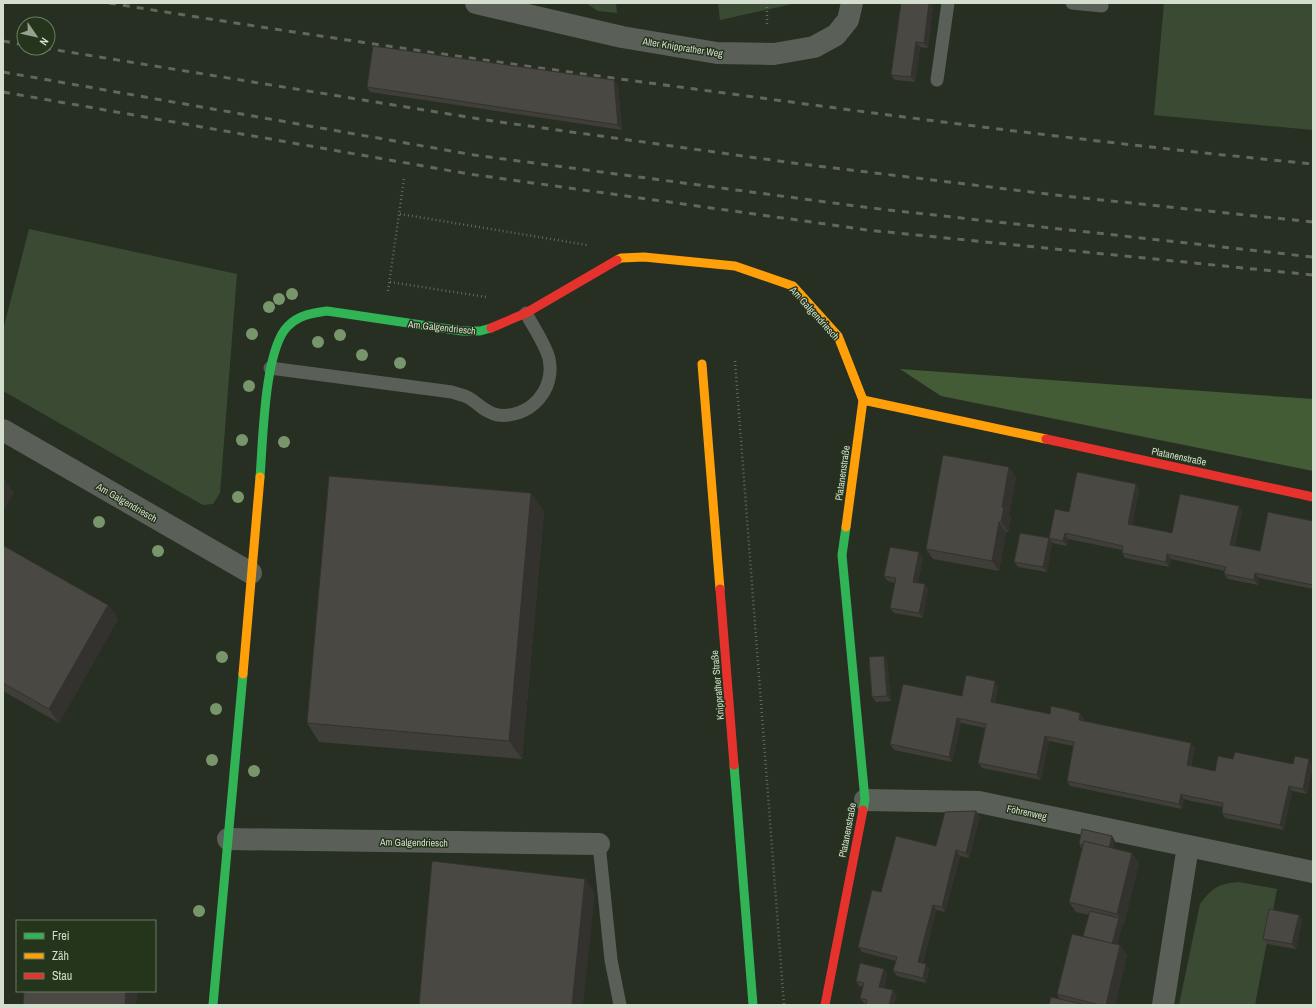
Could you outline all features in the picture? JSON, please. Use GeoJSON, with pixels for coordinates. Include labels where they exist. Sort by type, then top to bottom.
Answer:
{"type":"FeatureCollection","features":[{"type":"Feature","properties":{"kind":"street","name":"Alter Knipprather Weg"},"geometry":{"type":"LineString","coordinates":[[487,4],[629,38],[717,53],[774,54],[814,47],[836,35],[848,20],[852,3]]}},
{"type":"Feature","properties":{"kind":"street","name":"Am Galgendriesch"},"geometry":{"type":"LineString","coordinates":[[213,1005],[270,368],[274,347],[282,332],[295,320],[310,312],[327,311],[462,331],[480,331],[499,325],[526,312],[621,258],[644,257],[735,266],[793,286],[838,336],[863,400]]}},
{"type":"Feature","properties":{"kind":"street","name":"Knipprather Straße"},"geometry":{"type":"LineString","coordinates":[[702,364],[753,1005]]}},
{"type":"Feature","properties":{"kind":"street","name":"Platanenstraße"},"geometry":{"type":"LineString","coordinates":[[825,1005],[865,800],[842,555],[863,400],[1313,497]]}},
{"type":"Feature","properties":{"kind":"street","name":"Am Galgendriesch"},"geometry":{"type":"LineString","coordinates":[[3,430],[251,573]]}},
{"type":"Feature","properties":{"kind":"street","name":"Föhrenweg"},"geometry":{"type":"LineString","coordinates":[[865,800],[979,802],[1313,872]]}},
{"type":"Feature","properties":{"kind":"street","name":"Am Galgendriesch"},"geometry":{"type":"LineString","coordinates":[[228,839],[599,844]]}},
{"type":"Feature","properties":{"kind":"street"},"geometry":{"type":"LineString","coordinates":[[1162,1005],[1188,846]]}},
{"type":"Feature","properties":{"kind":"lane"},"geometry":{"type":"LineString","coordinates":[[937,80],[948,3]]}},
{"type":"Feature","properties":{"kind":"lane"},"geometry":{"type":"LineString","coordinates":[[1072,3],[1102,6]]}},
{"type":"Feature","properties":{"kind":"lane"},"geometry":{"type":"LineString","coordinates":[[270,368],[452,392],[469,398],[482,409],[497,415],[515,415],[533,405],[544,392],[550,376],[549,358],[526,312]]}},
{"type":"Feature","properties":{"kind":"lane"},"geometry":{"type":"LineString","coordinates":[[599,844],[611,960],[620,1005]]}},
{"type":"Feature","properties":{"kind":"path"},"geometry":{"type":"LineString","coordinates":[[392,268],[404,179]]}},
{"type":"Feature","properties":{"kind":"path"},"geometry":{"type":"LineString","coordinates":[[400,214],[585,244],[581,249]]}},
{"type":"Feature","properties":{"kind":"path"},"geometry":{"type":"LineString","coordinates":[[390,282],[494,298]]}},
{"type":"Feature","properties":{"kind":"path"},"geometry":{"type":"LineString","coordinates":[[735,361],[784,1005]]}},
{"type":"Feature","properties":{"kind":"shaded area"},"geometry":{"type":"Polygon","coordinates":[[[586,3],[616,3],[617,13],[598,11],[586,3]]]}},
{"type":"Feature","properties":{"kind":"shaded area"},"geometry":{"type":"Polygon","coordinates":[[[718,3],[797,3],[720,20],[718,3]]]}},
{"type":"Feature","properties":{"kind":"shaded area"},"geometry":{"type":"Polygon","coordinates":[[[1164,3],[1313,3],[1313,130],[1154,115],[1164,3]]]}},
{"type":"Feature","properties":{"kind":"shaded area"},"geometry":{"type":"Polygon","coordinates":[[[29,229],[237,274],[220,493],[213,504],[203,505],[3,391],[3,330],[29,229]]]}},
{"type":"Feature","properties":{"kind":"shaded area"},"geometry":{"type":"Polygon","coordinates":[[[900,369],[1313,399],[1313,471],[941,396],[900,369]]]}},
{"type":"Feature","properties":{"kind":"shaded area"},"geometry":{"type":"Polygon","coordinates":[[[1238,882],[1277,889],[1255,1005],[1179,1005],[1200,904],[1208,894],[1216,888],[1225,884],[1238,882]]]}},
{"type":"Feature","properties":{"kind":"building"},"geometry":{"type":"Polygon","coordinates":[[[901,3],[929,3],[924,43],[916,42],[911,77],[891,75],[901,3]]]}},
{"type":"Feature","properties":{"kind":"building"},"geometry":{"type":"Polygon","coordinates":[[[373,46],[614,80],[618,125],[367,87],[373,46]]]}},
{"type":"Feature","properties":{"kind":"building"},"geometry":{"type":"Polygon","coordinates":[[[943,455],[1009,467],[1002,507],[1004,507],[1001,522],[999,522],[992,561],[926,549],[943,455]]]}},
{"type":"Feature","properties":{"kind":"building"},"geometry":{"type":"Polygon","coordinates":[[[1077,472],[1136,484],[1128,524],[1172,533],[1180,494],[1239,506],[1230,545],[1260,551],[1268,512],[1313,521],[1313,585],[1255,573],[1254,580],[1224,574],[1226,567],[1167,554],[1166,562],[1122,553],[1123,546],[1065,533],[1063,541],[1049,538],[1055,509],[1069,512],[1077,472]]]}},
{"type":"Feature","properties":{"kind":"building"},"geometry":{"type":"Polygon","coordinates":[[[329,476],[531,493],[509,741],[307,723],[329,476]]]}},
{"type":"Feature","properties":{"kind":"building"},"geometry":{"type":"Polygon","coordinates":[[[1020,533],[1049,538],[1043,567],[1014,562],[1020,533]]]}},
{"type":"Feature","properties":{"kind":"building"},"geometry":{"type":"Polygon","coordinates":[[[4,546],[108,605],[49,709],[3,683],[4,546]]]}},
{"type":"Feature","properties":{"kind":"building"},"geometry":{"type":"Polygon","coordinates":[[[890,547],[919,552],[913,582],[925,584],[919,613],[890,608],[896,578],[884,576],[890,547]]]}},
{"type":"Feature","properties":{"kind":"building"},"geometry":{"type":"Polygon","coordinates":[[[884,656],[887,696],[872,697],[869,657],[884,656]]]}},
{"type":"Feature","properties":{"kind":"building"},"geometry":{"type":"Polygon","coordinates":[[[966,675],[995,681],[991,702],[1050,714],[1051,706],[1080,713],[1079,720],[1191,743],[1187,765],[1215,771],[1218,756],[1233,759],[1235,752],[1293,764],[1295,756],[1309,759],[1303,789],[1289,786],[1280,825],[1222,813],[1223,803],[1181,794],[1179,804],[1067,781],[1074,742],[1045,736],[1037,775],[978,763],[986,724],[957,718],[949,757],[890,744],[903,684],[962,696],[966,675]]]}},
{"type":"Feature","properties":{"kind":"building"},"geometry":{"type":"Polygon","coordinates":[[[976,811],[966,853],[956,850],[942,907],[933,905],[918,962],[926,964],[923,978],[893,971],[897,957],[858,947],[872,890],[881,892],[896,836],[936,846],[945,812],[976,811]]]}},
{"type":"Feature","properties":{"kind":"building"},"geometry":{"type":"Polygon","coordinates":[[[1082,829],[1112,836],[1109,848],[1084,841],[1083,845],[1079,844],[1082,829]]]}},
{"type":"Feature","properties":{"kind":"building"},"geometry":{"type":"Polygon","coordinates":[[[1084,841],[1132,853],[1117,914],[1069,902],[1084,841]]]}},
{"type":"Feature","properties":{"kind":"building"},"geometry":{"type":"Polygon","coordinates":[[[432,861],[585,879],[572,1005],[419,1005],[432,861]]]}},
{"type":"Feature","properties":{"kind":"building"},"geometry":{"type":"Polygon","coordinates":[[[1269,909],[1299,915],[1292,944],[1263,939],[1269,909]]]}},
{"type":"Feature","properties":{"kind":"building"},"geometry":{"type":"Polygon","coordinates":[[[1090,911],[1119,918],[1112,944],[1083,936],[1090,911]]]}},
{"type":"Feature","properties":{"kind":"building"},"geometry":{"type":"Polygon","coordinates":[[[1072,934],[1120,945],[1106,1005],[1100,1005],[1057,994],[1072,934]]]}},
{"type":"Feature","properties":{"kind":"building"},"geometry":{"type":"Polygon","coordinates":[[[860,963],[884,969],[879,987],[893,990],[889,1005],[866,1005],[867,1000],[860,998],[864,983],[856,981],[860,963]]]}},
{"type":"Feature","properties":{"kind":"building"},"geometry":{"type":"Polygon","coordinates":[[[24,992],[126,992],[125,1005],[23,1005],[24,992]]]}},
{"type":"Feature","properties":{"kind":"building"},"geometry":{"type":"Polygon","coordinates":[[[1051,997],[1081,1004],[1049,1005],[1051,997]]]}},
{"type":"Feature","properties":{"kind":"railway"},"geometry":{"type":"LineString","coordinates":[[109,3],[417,50],[798,103],[1092,140],[1313,164]]}},
{"type":"Feature","properties":{"kind":"railway"},"geometry":{"type":"LineString","coordinates":[[3,41],[16,43]]}},
{"type":"Feature","properties":{"kind":"railway"},"geometry":{"type":"LineString","coordinates":[[56,50],[486,120],[793,163],[1064,196],[1313,222]]}},
{"type":"Feature","properties":{"kind":"railway"},"geometry":{"type":"LineString","coordinates":[[3,72],[474,155],[871,208],[1313,257]]}},
{"type":"Feature","properties":{"kind":"railway"},"geometry":{"type":"LineString","coordinates":[[3,92],[469,174],[867,230],[1313,275]]}},
{"type":"Feature","properties":{"kind":"traffic: fast"},"geometry":{"type":"LineString","coordinates":[[260,477],[269,375],[280,338],[292,322],[301,317],[327,311],[462,331],[480,331],[491,328]]}},
{"type":"Feature","properties":{"kind":"traffic: fast"},"geometry":{"type":"LineString","coordinates":[[846,527],[842,555],[865,800],[863,810]]}},
{"type":"Feature","properties":{"kind":"traffic: fast"},"geometry":{"type":"LineString","coordinates":[[213,1005],[243,674]]}},
{"type":"Feature","properties":{"kind":"traffic: fast"},"geometry":{"type":"LineString","coordinates":[[734,765],[753,1005]]}},
{"type":"Feature","properties":{"kind":"traffic: slow"},"geometry":{"type":"LineString","coordinates":[[617,260],[621,258],[644,257],[735,266],[793,286],[838,336],[863,400]]}},
{"type":"Feature","properties":{"kind":"traffic: slow"},"geometry":{"type":"LineString","coordinates":[[702,364],[720,589]]}},
{"type":"Feature","properties":{"kind":"traffic: slow"},"geometry":{"type":"LineString","coordinates":[[846,527],[863,400],[1046,439]]}},
{"type":"Feature","properties":{"kind":"traffic: slow"},"geometry":{"type":"LineString","coordinates":[[243,674],[260,477]]}},
{"type":"Feature","properties":{"kind":"traffic: jam"},"geometry":{"type":"LineString","coordinates":[[491,328],[526,313],[617,260]]}},
{"type":"Feature","properties":{"kind":"traffic: jam"},"geometry":{"type":"LineString","coordinates":[[1046,439],[1313,497]]}},
{"type":"Feature","properties":{"kind":"traffic: jam"},"geometry":{"type":"LineString","coordinates":[[720,589],[734,765]]}},
{"type":"Feature","properties":{"kind":"traffic: jam"},"geometry":{"type":"LineString","coordinates":[[825,1005],[863,810]]}}]}
